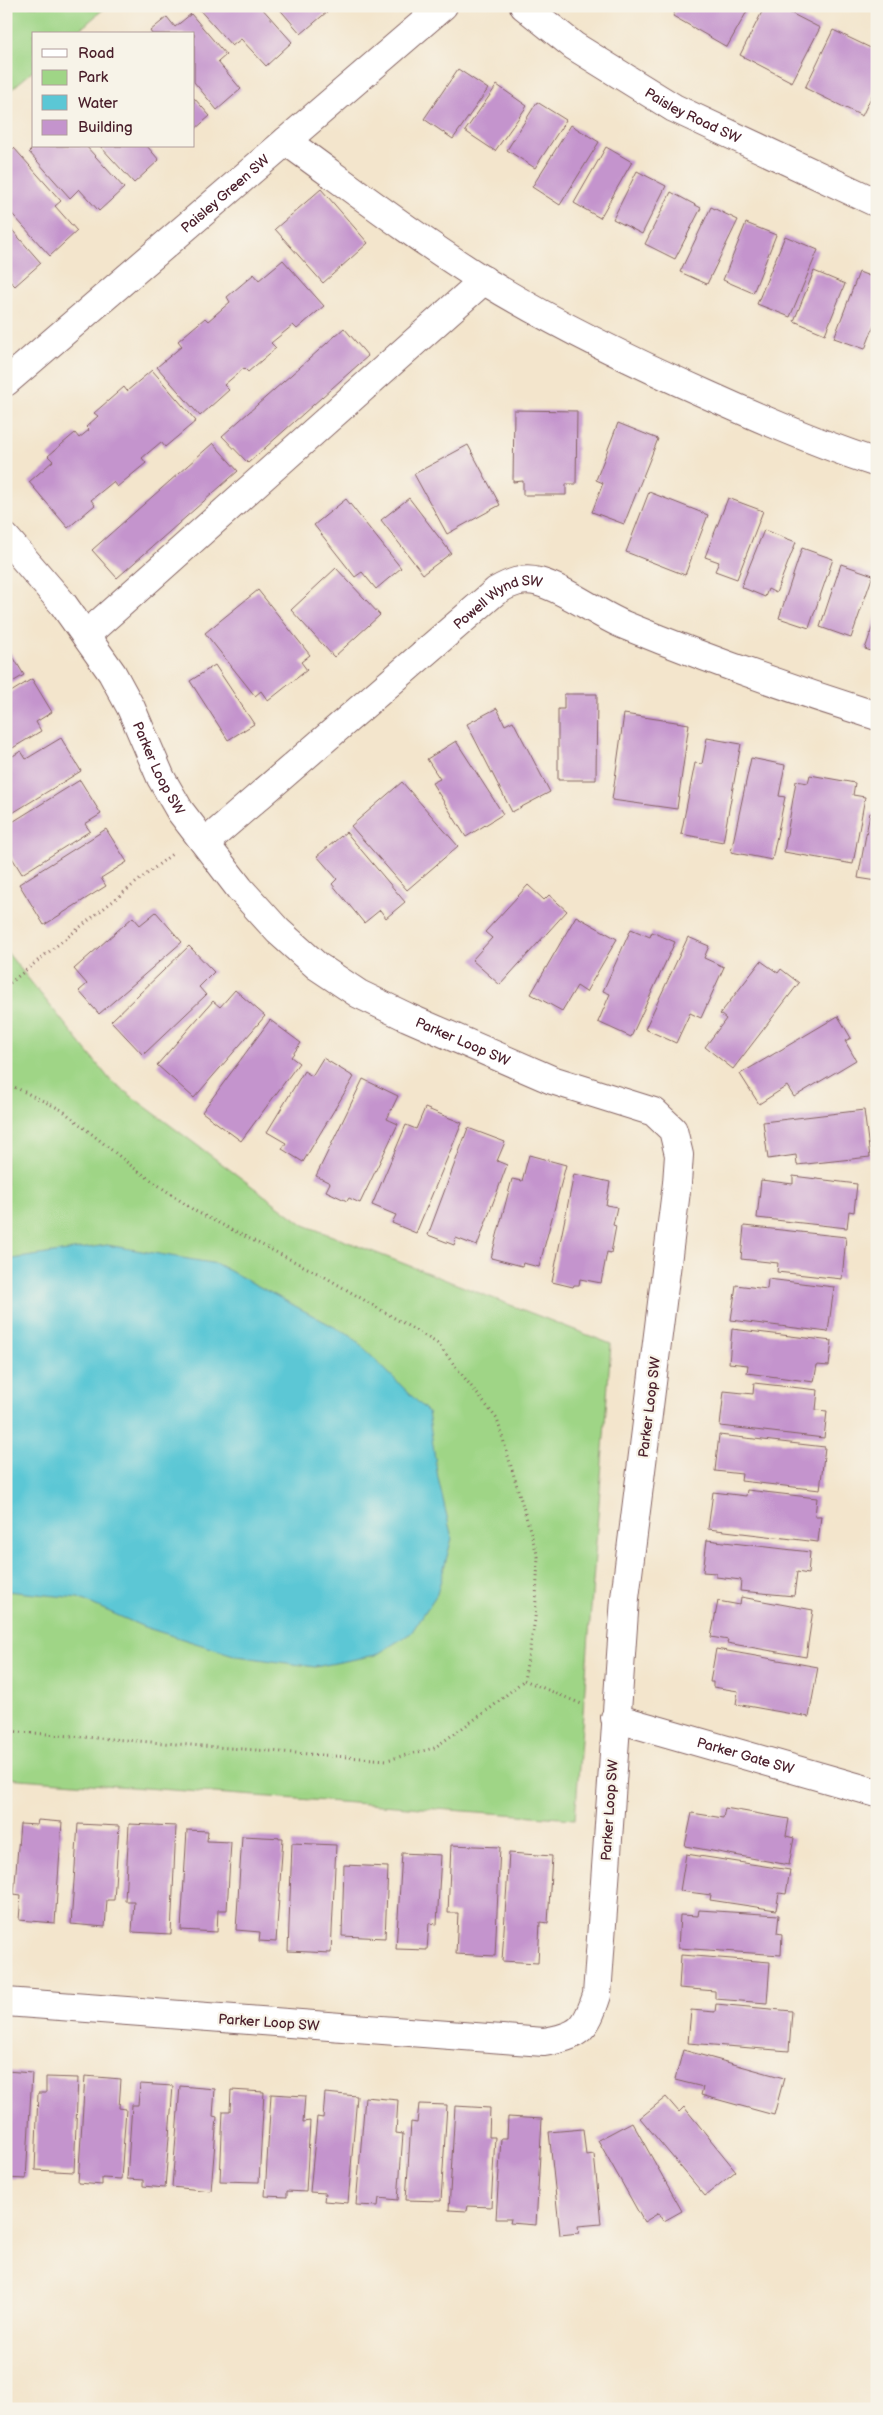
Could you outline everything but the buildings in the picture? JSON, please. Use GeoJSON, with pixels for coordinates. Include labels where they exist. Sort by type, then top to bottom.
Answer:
{"type":"FeatureCollection","features":[{"type":"Feature","properties":{"kind":"street","name":"Paisley Green SW"},"geometry":{"type":"LineString","coordinates":[[6,382],[443,6]]}},
{"type":"Feature","properties":{"kind":"street","name":"Paisley Road SW"},"geometry":{"type":"LineString","coordinates":[[524,6],[574,46],[674,108],[877,203]]}},
{"type":"Feature","properties":{"kind":"street"},"geometry":{"type":"LineString","coordinates":[[286,141],[419,238],[484,280],[560,324],[658,373],[758,418],[877,463]]}},
{"type":"Feature","properties":{"kind":"street"},"geometry":{"type":"LineString","coordinates":[[86,635],[484,280]]}},
{"type":"Feature","properties":{"kind":"street","name":"Parker Loop SW"},"geometry":{"type":"LineString","coordinates":[[6,538],[63,604],[112,673],[127,701],[160,778],[180,811],[206,842],[240,889],[278,931],[317,966],[359,994],[406,1017],[552,1080],[654,1112],[673,1130],[679,1155],[625,1598],[615,1718],[597,1994],[590,2019],[579,2031],[563,2039],[544,2042],[6,2002]]}},
{"type":"Feature","properties":{"kind":"street","name":"Powell Wynd SW"},"geometry":{"type":"LineString","coordinates":[[206,842],[496,591],[516,580],[539,582],[618,622],[713,661],[796,691],[877,716]]}},
{"type":"Feature","properties":{"kind":"street","name":"Parker Gate SW"},"geometry":{"type":"LineString","coordinates":[[615,1718],[877,1792]]}},
{"type":"Feature","properties":{"kind":"path"},"geometry":{"type":"LineString","coordinates":[[6,986],[178,849],[206,842]]}},
{"type":"Feature","properties":{"kind":"path"},"geometry":{"type":"LineString","coordinates":[[6,1084],[62,1110],[134,1168],[195,1211],[325,1277],[436,1343],[497,1419],[538,1557],[535,1620],[524,1680],[492,1707],[434,1748],[387,1760],[6,1731]]}},
{"type":"Feature","properties":{"kind":"path"},"geometry":{"type":"LineString","coordinates":[[524,1680],[615,1718]]}},
{"type":"Feature","properties":{"kind":"green space"},"geometry":{"type":"Polygon","coordinates":[[[6,6],[107,6],[77,32],[32,32],[32,72],[6,94],[6,6]]]}},
{"type":"Feature","properties":{"kind":"green space"},"geometry":{"type":"Polygon","coordinates":[[[6,951],[111,1081],[304,1225],[611,1344],[575,1819],[6,1778],[6,951]]]}},
{"type":"Feature","properties":{"kind":"water"},"geometry":{"type":"Polygon","coordinates":[[[107,1245],[217,1264],[351,1336],[428,1412],[438,1478],[452,1538],[437,1594],[411,1633],[376,1655],[315,1667],[237,1656],[144,1627],[78,1598],[6,1591],[6,1260],[107,1245]]]}}]}
